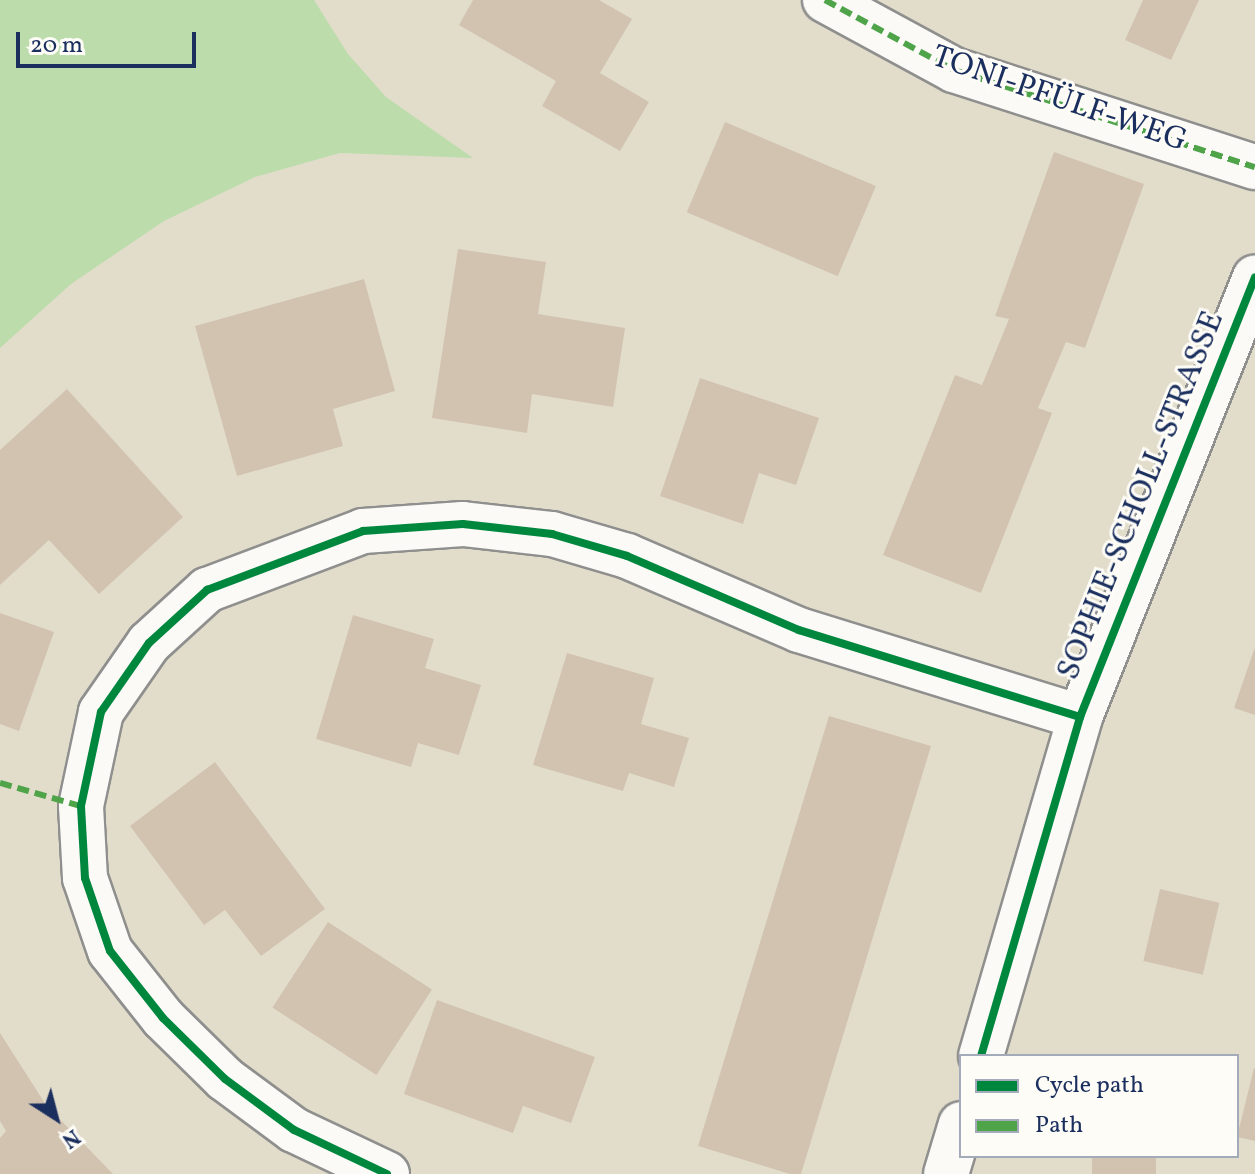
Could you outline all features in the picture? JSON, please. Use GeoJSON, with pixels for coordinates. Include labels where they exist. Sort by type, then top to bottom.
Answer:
{"type":"FeatureCollection","features":[{"type":"Feature","properties":{"kind":"street","name":"TONI-PFÜLF-WEG"},"geometry":{"type":"LineString","coordinates":[[825,0],[954,70],[1255,167]]}},
{"type":"Feature","properties":{"kind":"street","name":"SOPHIE-SCHOLL-STRASSE"},"geometry":{"type":"LineString","coordinates":[[982,1054],[1080,717],[1255,278]]}},
{"type":"Feature","properties":{"kind":"street"},"geometry":{"type":"LineString","coordinates":[[387,1174],[294,1130],[204,1059],[163,1018],[110,951],[85,878],[81,806],[101,712],[149,643],[207,590],[274,560],[363,531],[463,524],[552,534],[627,556],[799,630],[1080,717]]}},
{"type":"Feature","properties":{"kind":"street"},"geometry":{"type":"LineString","coordinates":[[946,1174],[959,1131]]}},
{"type":"Feature","properties":{"kind":"green space"},"geometry":{"type":"Polygon","coordinates":[[[0,0],[314,0],[348,54],[386,97],[473,158],[340,153],[255,177],[164,221],[71,284],[0,348],[0,0]]]}},
{"type":"Feature","properties":{"kind":"building"},"geometry":{"type":"Polygon","coordinates":[[[473,0],[599,0],[632,19],[600,73],[649,102],[620,151],[542,106],[556,81],[459,25],[473,0]]]}},
{"type":"Feature","properties":{"kind":"building"},"geometry":{"type":"Polygon","coordinates":[[[1143,0],[1199,0],[1171,60],[1125,40],[1143,0]]]}},
{"type":"Feature","properties":{"kind":"building"},"geometry":{"type":"Polygon","coordinates":[[[725,122],[876,186],[838,276],[687,212],[725,122]]]}},
{"type":"Feature","properties":{"kind":"building"},"geometry":{"type":"Polygon","coordinates":[[[1054,152],[1144,184],[1085,348],[1066,342],[1038,408],[1052,413],[981,593],[883,555],[955,375],[982,385],[1009,319],[995,316],[1054,152]]]}},
{"type":"Feature","properties":{"kind":"building"},"geometry":{"type":"Polygon","coordinates":[[[458,249],[546,262],[538,314],[625,328],[613,407],[532,394],[527,433],[432,418],[458,249]]]}},
{"type":"Feature","properties":{"kind":"building"},"geometry":{"type":"Polygon","coordinates":[[[364,279],[395,391],[333,409],[343,446],[237,476],[195,326],[364,279]]]}},
{"type":"Feature","properties":{"kind":"building"},"geometry":{"type":"Polygon","coordinates":[[[700,378],[819,418],[796,485],[759,473],[743,524],[660,496],[700,378]]]}},
{"type":"Feature","properties":{"kind":"building"},"geometry":{"type":"Polygon","coordinates":[[[67,389],[183,517],[99,594],[49,540],[0,585],[0,450],[67,389]]]}},
{"type":"Feature","properties":{"kind":"building"},"geometry":{"type":"Polygon","coordinates":[[[0,613],[54,632],[19,731],[0,724],[0,613]]]}},
{"type":"Feature","properties":{"kind":"building"},"geometry":{"type":"Polygon","coordinates":[[[353,615],[434,639],[425,668],[481,685],[459,755],[418,743],[411,767],[316,739],[353,615]]]}},
{"type":"Feature","properties":{"kind":"building"},"geometry":{"type":"Polygon","coordinates":[[[1255,647],[1255,715],[1234,708],[1255,647]]]}},
{"type":"Feature","properties":{"kind":"building"},"geometry":{"type":"Polygon","coordinates":[[[567,653],[654,678],[641,724],[689,738],[674,787],[629,773],[623,791],[533,765],[567,653]]]}},
{"type":"Feature","properties":{"kind":"building"},"geometry":{"type":"Polygon","coordinates":[[[829,716],[931,746],[801,1174],[790,1174],[698,1146],[829,716]]]}},
{"type":"Feature","properties":{"kind":"building"},"geometry":{"type":"Polygon","coordinates":[[[215,762],[325,909],[261,956],[225,910],[204,925],[130,826],[215,762]]]}},
{"type":"Feature","properties":{"kind":"building"},"geometry":{"type":"Polygon","coordinates":[[[1160,889],[1219,903],[1203,975],[1143,961],[1160,889]]]}},
{"type":"Feature","properties":{"kind":"building"},"geometry":{"type":"Polygon","coordinates":[[[328,922],[432,990],[376,1075],[272,1008],[328,922]]]}},
{"type":"Feature","properties":{"kind":"building"},"geometry":{"type":"Polygon","coordinates":[[[437,1000],[595,1057],[571,1123],[523,1106],[513,1133],[404,1094],[437,1000]]]}},
{"type":"Feature","properties":{"kind":"building"},"geometry":{"type":"Polygon","coordinates":[[[0,1033],[46,1105],[113,1174],[0,1174],[0,1138],[6,1131],[0,1121],[0,1033]]]}},
{"type":"Feature","properties":{"kind":"building"},"geometry":{"type":"Polygon","coordinates":[[[1255,1068],[1255,1141],[1239,1137],[1255,1068]]]}},
{"type":"Feature","properties":{"kind":"building"},"geometry":{"type":"Polygon","coordinates":[[[1092,1158],[1156,1158],[1156,1174],[1092,1174],[1092,1158]]]}},
{"type":"Feature","properties":{"kind":"marked path"},"geometry":{"type":"LineString","coordinates":[[825,0],[954,70],[1255,167]]}},
{"type":"Feature","properties":{"kind":"marked path"},"geometry":{"type":"LineString","coordinates":[[0,783],[81,806]]}},
{"type":"Feature","properties":{"kind":"cycle path"},"geometry":{"type":"LineString","coordinates":[[982,1054],[1080,717],[1255,278]]}},
{"type":"Feature","properties":{"kind":"cycle path"},"geometry":{"type":"LineString","coordinates":[[387,1174],[294,1130],[225,1079],[163,1018],[110,951],[85,878],[81,806],[101,712],[149,643],[207,590],[363,531],[463,524],[552,534],[627,556],[799,630],[1080,717]]}}]}
